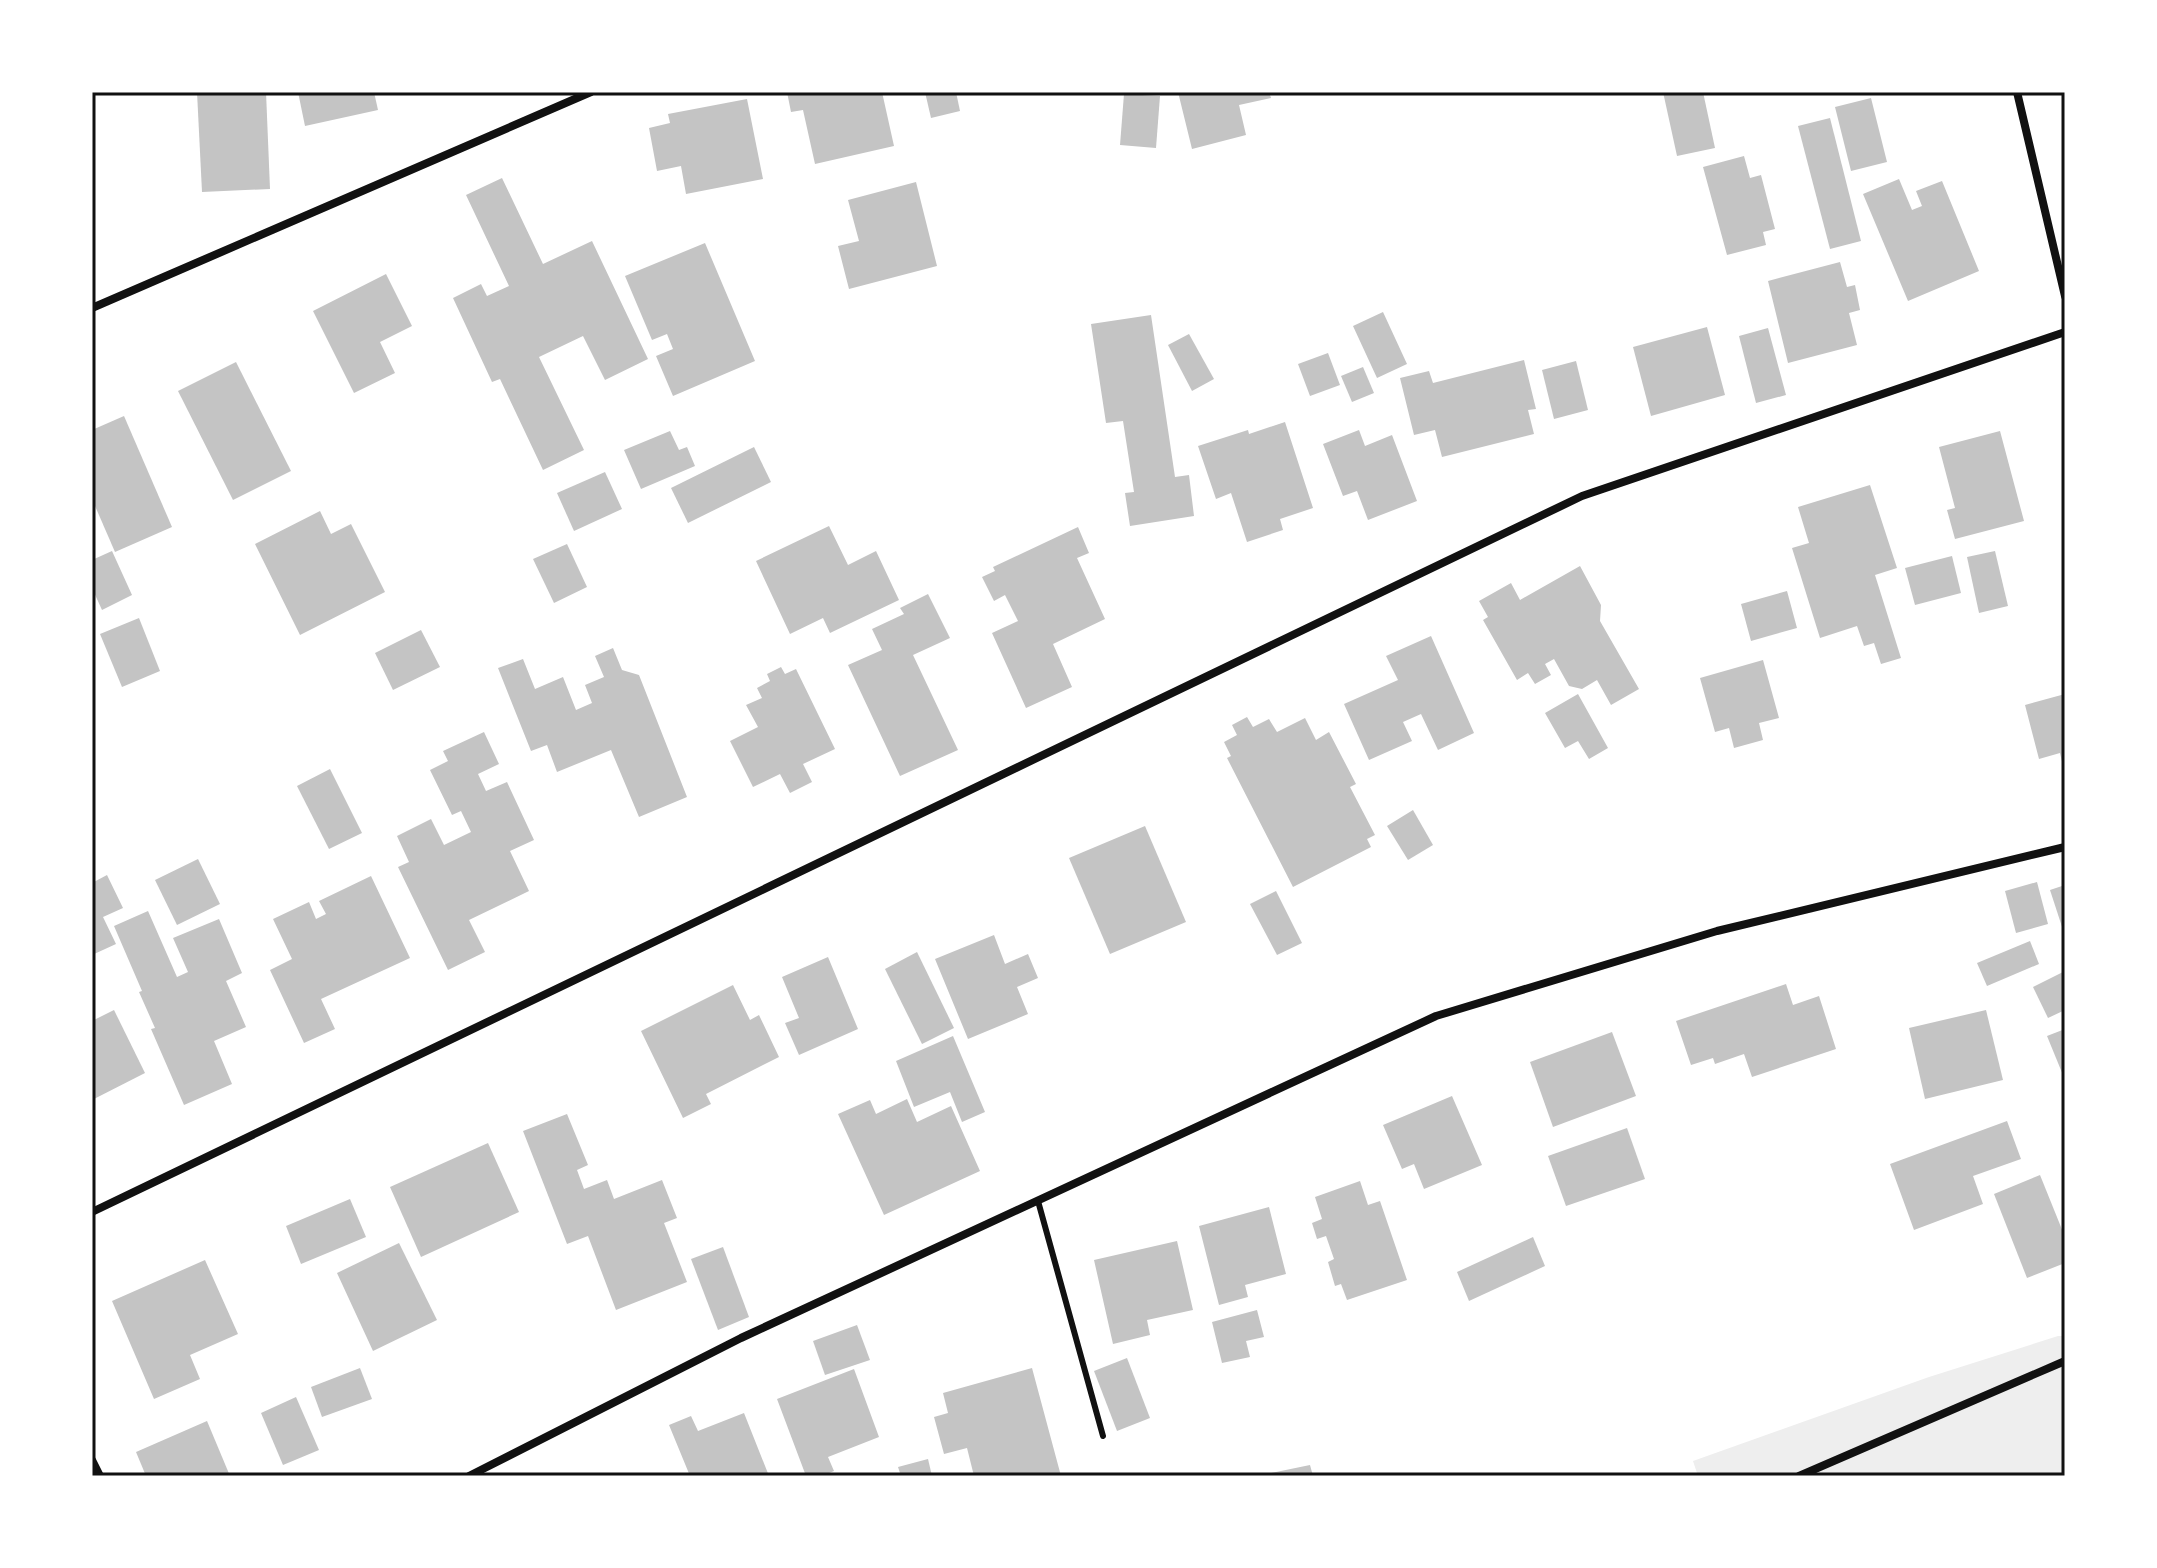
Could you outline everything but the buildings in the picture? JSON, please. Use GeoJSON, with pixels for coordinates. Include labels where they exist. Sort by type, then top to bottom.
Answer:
{"type":"FeatureCollection","features":[{"type":"Feature","properties":{"kind":"street"},"geometry":{"type":"LineString","coordinates":[[92,308],[591,92]]}},
{"type":"Feature","properties":{"kind":"street"},"geometry":{"type":"LineString","coordinates":[[2017,92],[2065,296]]}},
{"type":"Feature","properties":{"kind":"street"},"geometry":{"type":"LineString","coordinates":[[92,1212],[1582,496],[2065,332]]}},
{"type":"Feature","properties":{"kind":"street"},"geometry":{"type":"LineString","coordinates":[[469,1476],[741,1338],[1436,1016],[1717,931],[2065,847]]}},
{"type":"Feature","properties":{"kind":"street"},"geometry":{"type":"LineString","coordinates":[[1799,1476],[2065,1361]]}},
{"type":"Feature","properties":{"kind":"street"},"geometry":{"type":"LineString","coordinates":[[92,1460],[100,1476]]}},
{"type":"Feature","properties":{"kind":"lane"},"geometry":{"type":"LineString","coordinates":[[1038,1201],[1103,1436]]}},
{"type":"Feature","properties":{"kind":"shaded area"},"geometry":{"type":"Polygon","coordinates":[[[2065,1336],[2065,1476],[1698,1476],[1693,1461],[1929,1377],[2065,1336]]]}}]}
